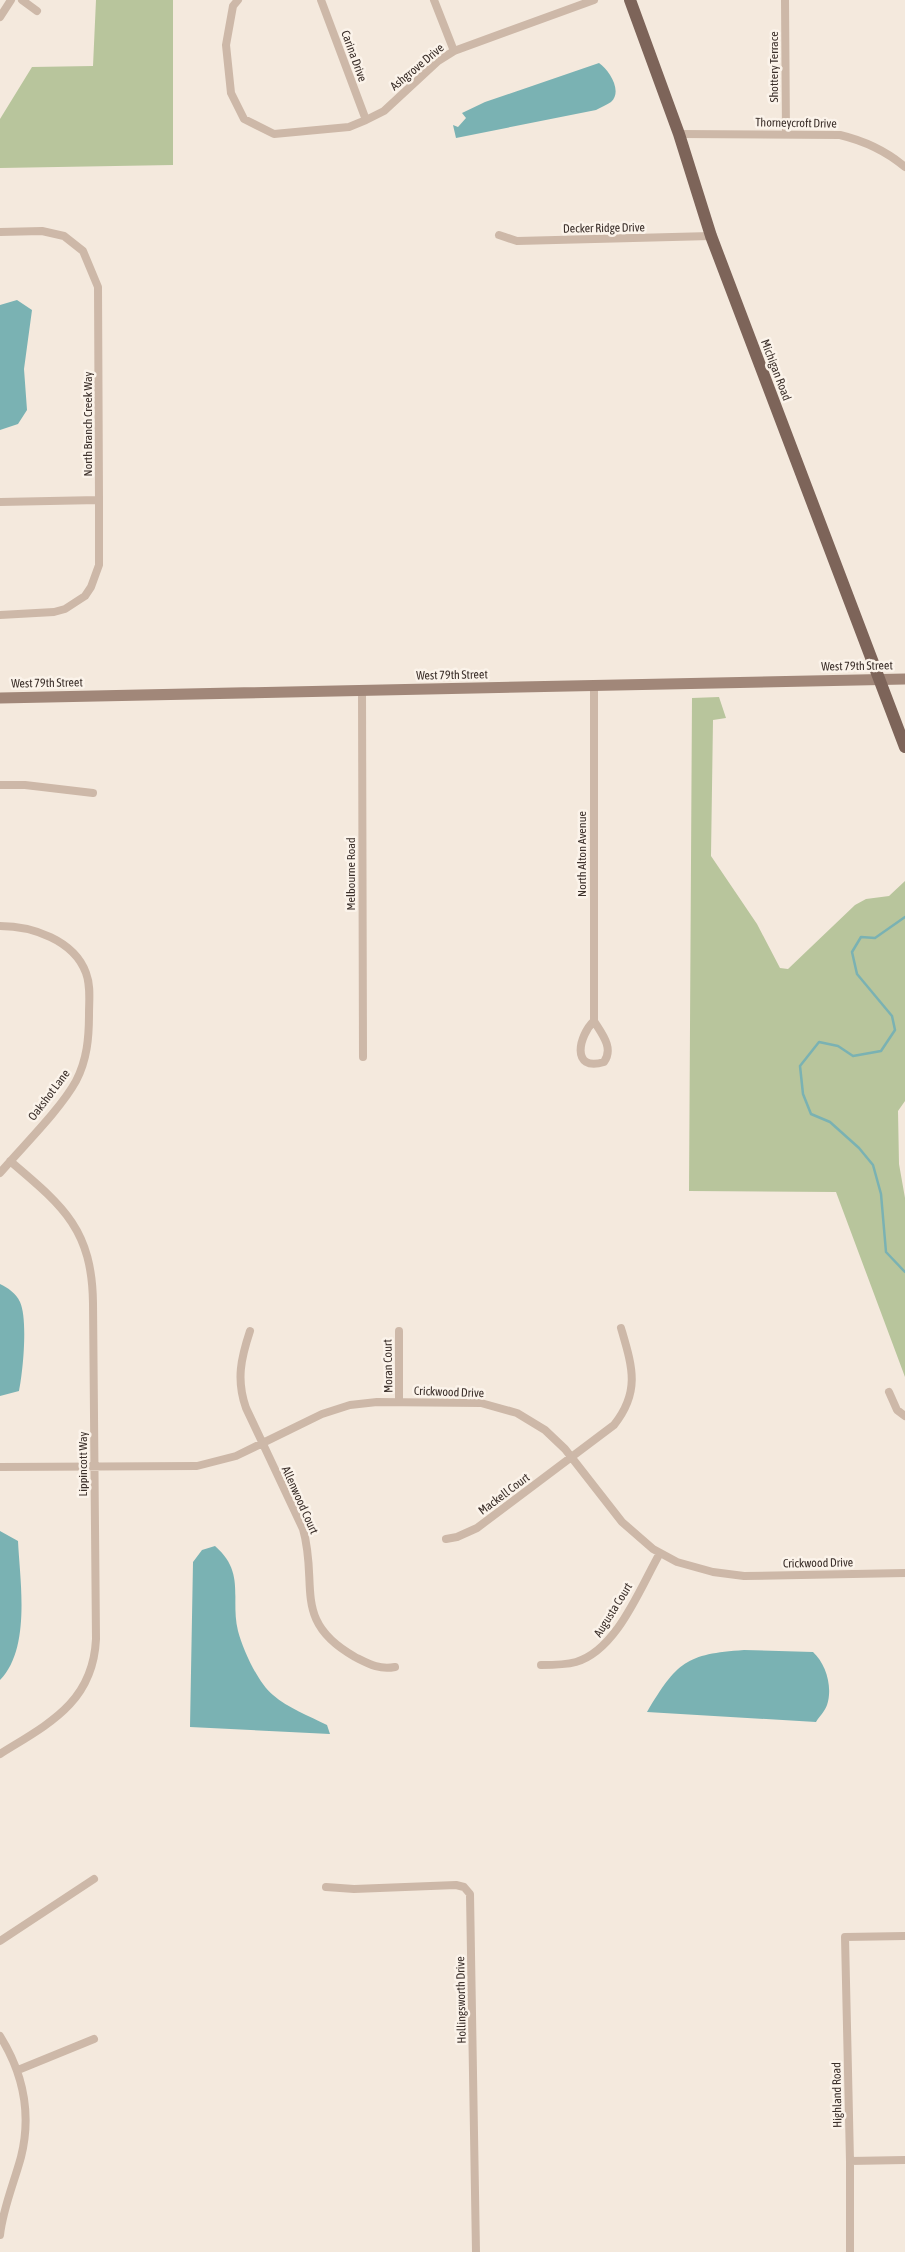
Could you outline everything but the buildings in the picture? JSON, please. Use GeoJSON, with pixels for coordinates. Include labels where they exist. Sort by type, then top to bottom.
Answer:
{"type":"FeatureCollection","features":[{"type":"Feature","properties":{"kind":"main road","name":"Michigan Road"},"geometry":{"type":"LineString","coordinates":[[630,0],[679,134],[711,236],[905,747]]}},
{"type":"Feature","properties":{"kind":"main road","name":"West 79th Street"},"geometry":{"type":"LineString","coordinates":[[0,698],[905,679]]}},
{"type":"Feature","properties":{"kind":"street"},"geometry":{"type":"LineString","coordinates":[[0,17],[11,0]]}},
{"type":"Feature","properties":{"kind":"street"},"geometry":{"type":"LineString","coordinates":[[22,0],[37,11]]}},
{"type":"Feature","properties":{"kind":"street","name":"Ashgrove Drive"},"geometry":{"type":"LineString","coordinates":[[238,0],[233,6],[226,45],[231,93],[244,119],[274,134],[313,132],[349,127],[366,120],[384,111],[438,61],[454,50],[594,0]]}},
{"type":"Feature","properties":{"kind":"street","name":"Carina Drive"},"geometry":{"type":"LineString","coordinates":[[321,0],[366,120]]}},
{"type":"Feature","properties":{"kind":"street"},"geometry":{"type":"LineString","coordinates":[[434,0],[454,50]]}},
{"type":"Feature","properties":{"kind":"street","name":"Shottery Terrace"},"geometry":{"type":"LineString","coordinates":[[785,0],[786,134]]}},
{"type":"Feature","properties":{"kind":"street","name":"Thorneycroft Drive"},"geometry":{"type":"LineString","coordinates":[[679,134],[821,133],[855,138],[885,151],[905,166]]}},
{"type":"Feature","properties":{"kind":"street","name":"North Branch Creek Way"},"geometry":{"type":"LineString","coordinates":[[0,232],[42,231],[64,236],[83,251],[98,287],[99,500],[99,565],[91,587],[85,596],[66,609],[54,612],[0,615]]}},
{"type":"Feature","properties":{"kind":"street","name":"Decker Ridge Drive"},"geometry":{"type":"LineString","coordinates":[[498,235],[518,241],[711,236]]}},
{"type":"Feature","properties":{"kind":"street"},"geometry":{"type":"LineString","coordinates":[[0,502],[99,500]]}},
{"type":"Feature","properties":{"kind":"street","name":"North Alton Avenue"},"geometry":{"type":"LineString","coordinates":[[594,686],[594,1021],[607,1042],[608,1051],[604,1062],[588,1064],[583,1060],[580,1051],[587,1028],[594,1021]]}},
{"type":"Feature","properties":{"kind":"street","name":"Melbourne Road"},"geometry":{"type":"LineString","coordinates":[[362,690],[363,1057]]}},
{"type":"Feature","properties":{"kind":"street"},"geometry":{"type":"LineString","coordinates":[[0,785],[25,785],[93,793]]}},
{"type":"Feature","properties":{"kind":"street","name":"Oakshot Lane"},"geometry":{"type":"LineString","coordinates":[[0,926],[33,931],[66,946],[82,966],[90,993],[89,1037],[80,1072],[63,1099],[0,1173]]}},
{"type":"Feature","properties":{"kind":"street","name":"Lippincott Way"},"geometry":{"type":"LineString","coordinates":[[0,1754],[66,1710],[81,1692],[91,1670],[96,1639],[93,1285],[88,1258],[78,1232],[66,1212],[52,1197],[10,1161]]}},
{"type":"Feature","properties":{"kind":"street","name":"Mackell Court"},"geometry":{"type":"LineString","coordinates":[[446,1539],[465,1535],[477,1528],[614,1425],[629,1400],[632,1384],[632,1366],[621,1328]]}},
{"type":"Feature","properties":{"kind":"street","name":"Allenwood Court"},"geometry":{"type":"LineString","coordinates":[[250,1331],[241,1360],[240,1388],[246,1408],[262,1444],[303,1529],[308,1551],[310,1601],[322,1629],[341,1648],[367,1664],[380,1668],[395,1667]]}},
{"type":"Feature","properties":{"kind":"street","name":"Moran Court"},"geometry":{"type":"LineString","coordinates":[[399,1331],[399,1401]]}},
{"type":"Feature","properties":{"kind":"street"},"geometry":{"type":"LineString","coordinates":[[889,1392],[896,1410],[905,1416]]}},
{"type":"Feature","properties":{"kind":"street","name":"Crickwood Drive"},"geometry":{"type":"LineString","coordinates":[[0,1467],[197,1466],[222,1461],[262,1444],[322,1414],[342,1407],[399,1401],[473,1402],[496,1405],[532,1421],[557,1440],[615,1515],[644,1542],[660,1553],[692,1567],[735,1575],[905,1572]]}},
{"type":"Feature","properties":{"kind":"street","name":"Augusta Court"},"geometry":{"type":"LineString","coordinates":[[541,1665],[576,1662],[601,1648],[616,1630],[660,1553]]}},
{"type":"Feature","properties":{"kind":"street"},"geometry":{"type":"LineString","coordinates":[[0,1941],[94,1879]]}},
{"type":"Feature","properties":{"kind":"street","name":"Hollingsworth Drive"},"geometry":{"type":"LineString","coordinates":[[326,1887],[354,1889],[456,1885],[464,1887],[470,1894],[476,2252]]}},
{"type":"Feature","properties":{"kind":"street","name":"Highland Road"},"geometry":{"type":"LineString","coordinates":[[850,2252],[845,1938],[905,1936]]}},
{"type":"Feature","properties":{"kind":"street"},"geometry":{"type":"LineString","coordinates":[[0,2036],[18,2070],[25,2097],[26,2129],[21,2156],[0,2234]]}},
{"type":"Feature","properties":{"kind":"street"},"geometry":{"type":"LineString","coordinates":[[18,2070],[94,2039]]}},
{"type":"Feature","properties":{"kind":"street"},"geometry":{"type":"LineString","coordinates":[[850,2161],[905,2160]]}},
{"type":"Feature","properties":{"kind":"green space"},"geometry":{"type":"Polygon","coordinates":[[[96,0],[173,0],[173,165],[0,168],[0,119],[32,67],[93,66],[96,0]]]}},
{"type":"Feature","properties":{"kind":"green space"},"geometry":{"type":"Polygon","coordinates":[[[719,697],[726,718],[713,720],[711,856],[757,924],[780,968],[788,969],[855,905],[866,899],[889,896],[905,881],[905,1101],[898,1111],[899,1164],[905,1198],[905,1377],[836,1192],[689,1191],[692,698],[719,697]]]}},
{"type":"Feature","properties":{"kind":"water"},"geometry":{"type":"Polygon","coordinates":[[[599,63],[607,70],[615,87],[614,97],[608,104],[596,110],[456,138],[453,125],[458,127],[466,118],[462,113],[485,102],[599,63]]]}},
{"type":"Feature","properties":{"kind":"water"},"geometry":{"type":"Polygon","coordinates":[[[17,300],[32,310],[24,369],[27,410],[18,424],[0,430],[0,305],[17,300]]]}},
{"type":"Feature","properties":{"kind":"water"},"geometry":{"type":"Polygon","coordinates":[[[0,1284],[12,1291],[20,1302],[24,1320],[24,1333],[19,1391],[0,1396],[0,1284]]]}},
{"type":"Feature","properties":{"kind":"water"},"geometry":{"type":"Polygon","coordinates":[[[0,1531],[18,1541],[21,1614],[20,1633],[16,1651],[10,1667],[0,1680],[0,1531]]]}},
{"type":"Feature","properties":{"kind":"water"},"geometry":{"type":"Polygon","coordinates":[[[215,1546],[225,1556],[231,1566],[234,1576],[238,1631],[247,1656],[262,1683],[279,1700],[327,1725],[330,1734],[190,1727],[193,1562],[202,1550],[215,1546]]]}},
{"type":"Feature","properties":{"kind":"water"},"geometry":{"type":"Polygon","coordinates":[[[744,1650],[813,1652],[818,1657],[825,1669],[829,1683],[829,1698],[826,1707],[816,1722],[647,1712],[667,1682],[685,1664],[709,1654],[744,1650]]]}},
{"type":"Feature","properties":{"kind":"waterway"},"geometry":{"type":"LineString","coordinates":[[905,917],[875,938],[861,937],[852,952],[857,974],[892,1016],[895,1030],[881,1051],[853,1056],[838,1046],[819,1042],[800,1066],[803,1094],[811,1114],[830,1122],[859,1148],[873,1165],[881,1194],[886,1252],[905,1272]]}}]}
